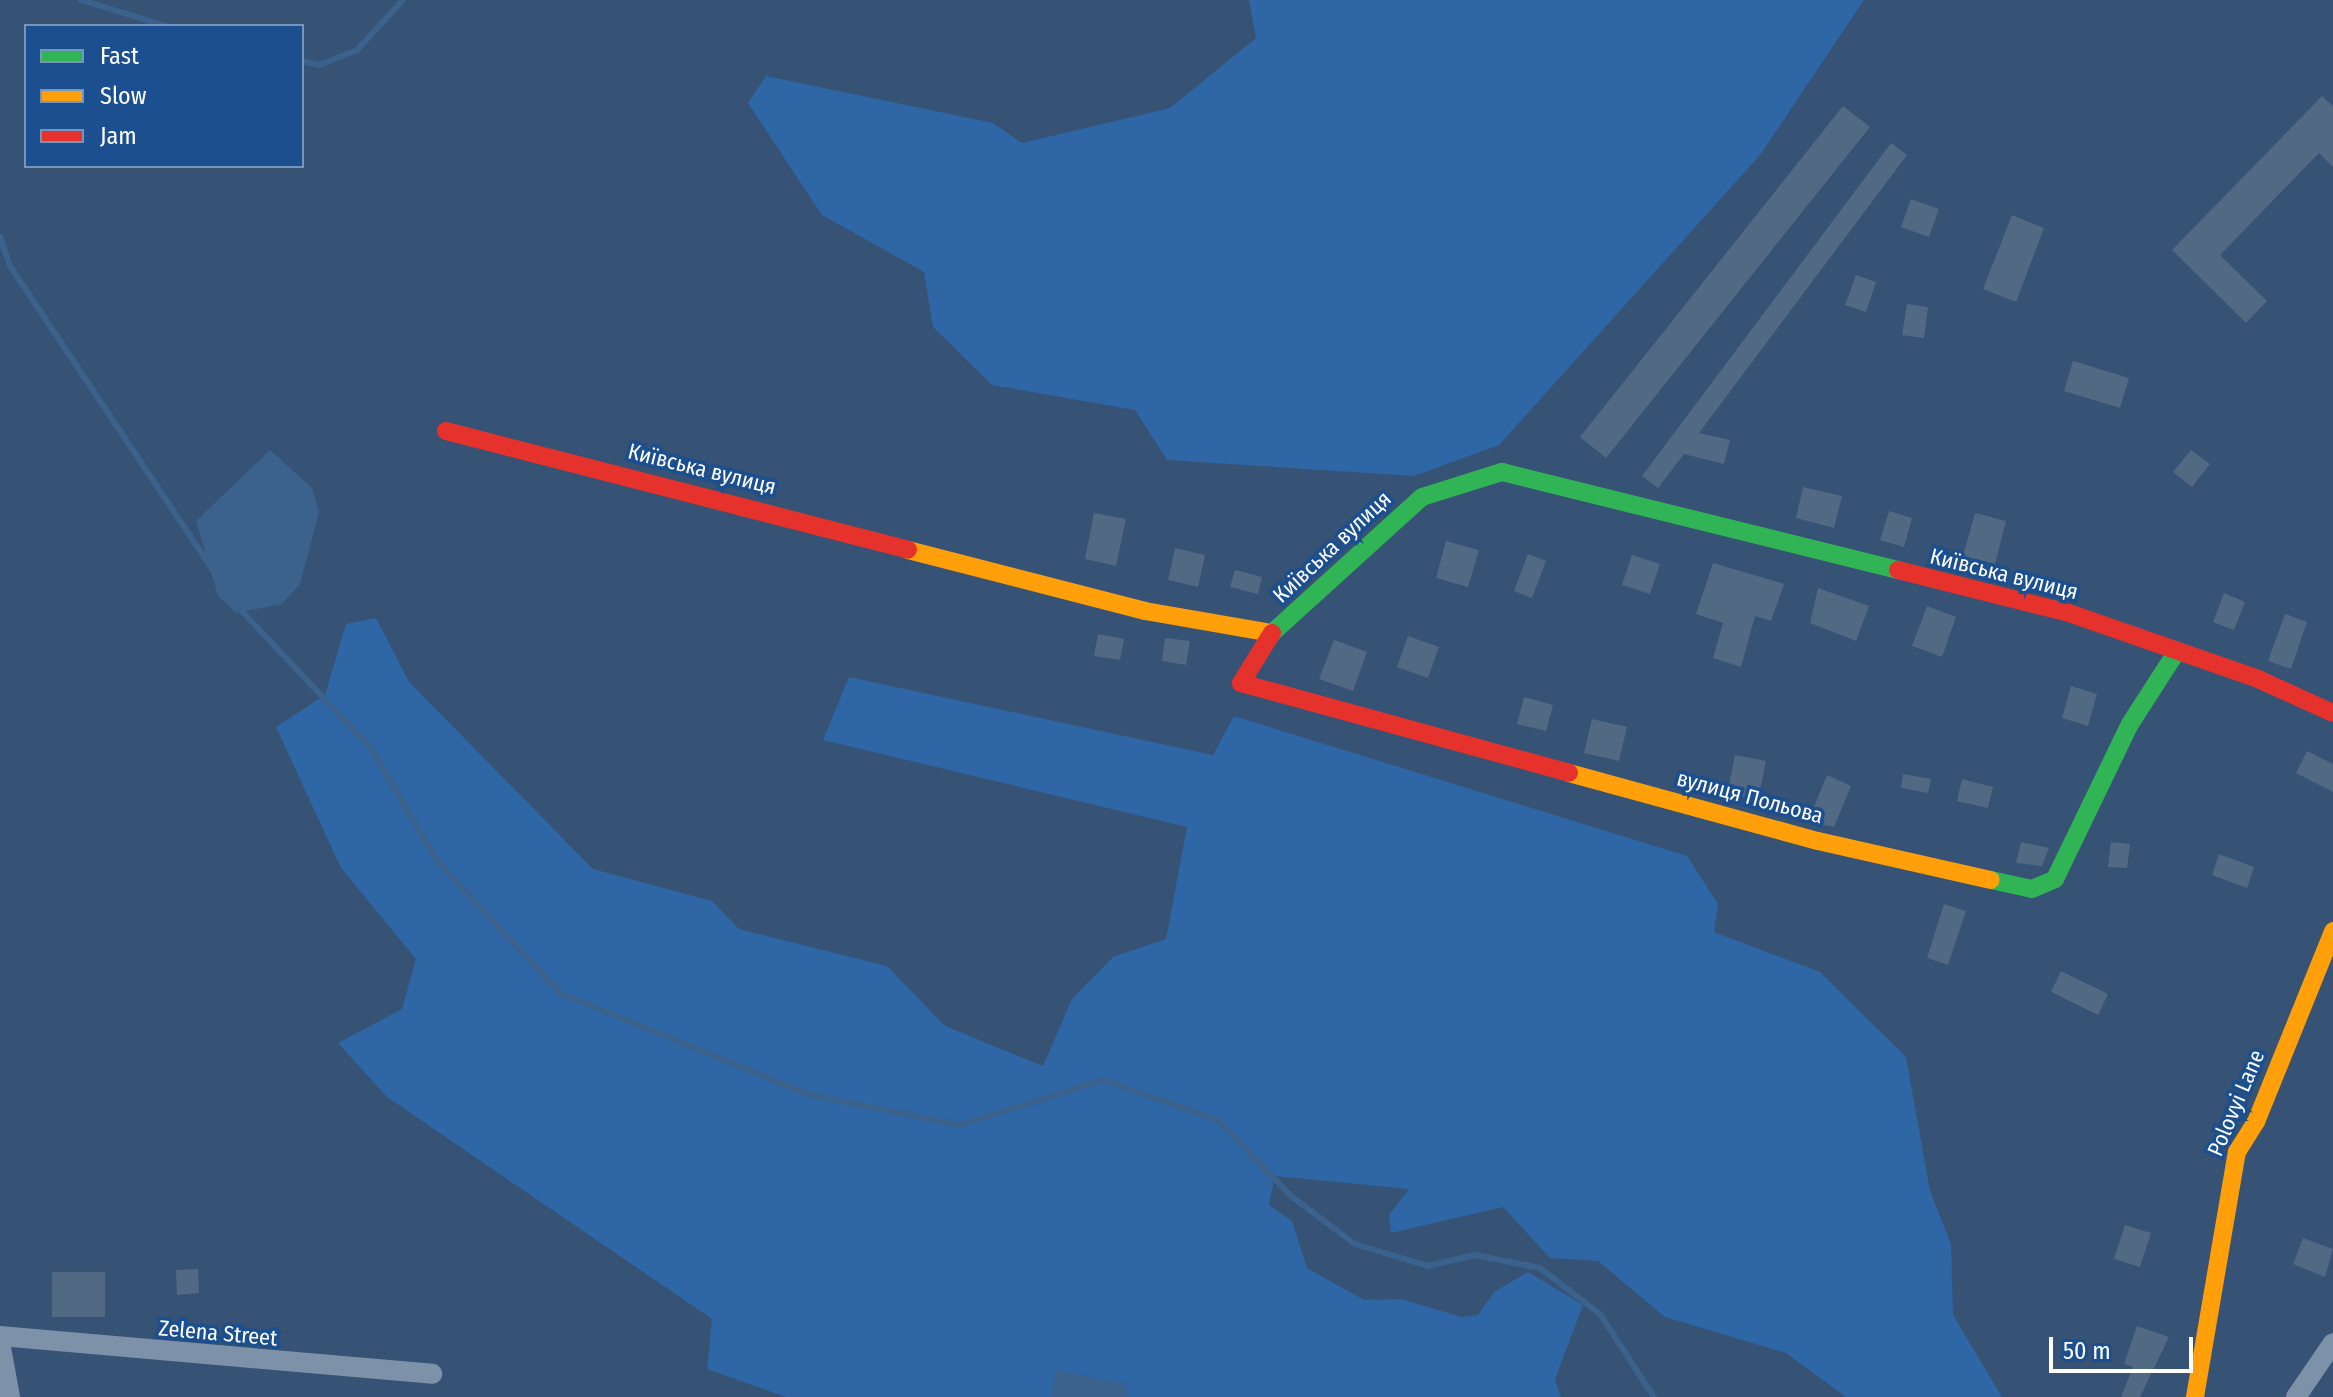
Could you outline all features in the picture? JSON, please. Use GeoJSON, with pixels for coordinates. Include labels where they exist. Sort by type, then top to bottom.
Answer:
{"type":"FeatureCollection","features":[{"type":"Feature","properties":{"kind":"street","name":"Київська вулиця"},"geometry":{"type":"LineString","coordinates":[[446,431],[1145,611],[1272,633],[1422,497],[1502,472],[2069,613],[2177,651],[2333,713]]}},
{"type":"Feature","properties":{"kind":"street","name":"вулиця Польова"},"geometry":{"type":"LineString","coordinates":[[1272,633],[1241,683],[1818,841],[2032,889],[2055,879],[2130,724],[2177,651]]}},
{"type":"Feature","properties":{"kind":"street","name":"Polovyi Lane"},"geometry":{"type":"LineString","coordinates":[[2195,1397],[2237,1152],[2256,1122],[2333,931]]}},
{"type":"Feature","properties":{"kind":"street","name":"Zelena Street"},"geometry":{"type":"LineString","coordinates":[[0,1336],[432,1374]]}},
{"type":"Feature","properties":{"kind":"street"},"geometry":{"type":"LineString","coordinates":[[0,1342],[10,1397]]}},
{"type":"Feature","properties":{"kind":"street"},"geometry":{"type":"LineString","coordinates":[[2296,1397],[2333,1343]]}},
{"type":"Feature","properties":{"kind":"shaded area"},"geometry":{"type":"Polygon","coordinates":[[[1249,0],[1864,0],[1760,155],[1499,445],[1414,476],[1167,460],[1135,410],[992,385],[933,327],[924,272],[822,215],[748,103],[766,76],[993,123],[1022,143],[1170,108],[1256,38],[1249,0]]]}},
{"type":"Feature","properties":{"kind":"shaded area"},"geometry":{"type":"Polygon","coordinates":[[[270,450],[312,488],[319,512],[300,584],[282,604],[236,613],[218,596],[196,521],[270,450]]]}},
{"type":"Feature","properties":{"kind":"shaded area"},"geometry":{"type":"Polygon","coordinates":[[[376,618],[409,682],[593,869],[712,901],[739,929],[887,966],[945,1026],[1043,1066],[1072,999],[1113,957],[1166,939],[1187,827],[823,740],[849,677],[1213,755],[1234,716],[1687,856],[1718,904],[1714,932],[1820,972],[1906,1057],[1930,1191],[1951,1244],[1953,1315],[2002,1397],[1846,1397],[1786,1353],[1665,1317],[1598,1261],[1550,1258],[1503,1207],[1391,1233],[1389,1215],[1409,1189],[1275,1176],[1269,1205],[1292,1221],[1307,1268],[1364,1300],[1401,1299],[1462,1317],[1478,1315],[1494,1292],[1528,1272],[1583,1305],[1555,1379],[1561,1397],[786,1397],[707,1369],[712,1319],[387,1097],[338,1043],[402,1009],[416,959],[341,868],[276,727],[325,695],[346,624],[376,618]]]}},
{"type":"Feature","properties":{"kind":"shaded area"},"geometry":{"type":"Polygon","coordinates":[[[1056,1370],[1126,1384],[1127,1397],[1051,1397],[1056,1370]]]}},
{"type":"Feature","properties":{"kind":"building"},"geometry":{"type":"Polygon","coordinates":[[[2322,96],[2333,106],[2333,167],[2319,153],[2220,255],[2267,301],[2246,323],[2172,250],[2322,96]]]}},
{"type":"Feature","properties":{"kind":"building"},"geometry":{"type":"Polygon","coordinates":[[[1843,106],[1870,127],[1606,458],[1580,437],[1843,106]]]}},
{"type":"Feature","properties":{"kind":"building"},"geometry":{"type":"Polygon","coordinates":[[[1891,143],[1907,155],[1699,433],[1730,440],[1724,464],[1684,454],[1658,488],[1642,476],[1891,143]]]}},
{"type":"Feature","properties":{"kind":"building"},"geometry":{"type":"Polygon","coordinates":[[[1911,199],[1939,209],[1929,237],[1901,227],[1911,199]]]}},
{"type":"Feature","properties":{"kind":"building"},"geometry":{"type":"Polygon","coordinates":[[[2012,215],[2044,228],[2016,302],[1983,289],[2012,215]]]}},
{"type":"Feature","properties":{"kind":"building"},"geometry":{"type":"Polygon","coordinates":[[[1856,275],[1876,282],[1866,312],[1845,305],[1856,275]]]}},
{"type":"Feature","properties":{"kind":"building"},"geometry":{"type":"Polygon","coordinates":[[[1907,304],[1928,307],[1924,338],[1902,335],[1907,304]]]}},
{"type":"Feature","properties":{"kind":"building"},"geometry":{"type":"Polygon","coordinates":[[[2073,361],[2129,378],[2120,408],[2064,391],[2073,361]]]}},
{"type":"Feature","properties":{"kind":"building"},"geometry":{"type":"Polygon","coordinates":[[[2191,450],[2210,464],[2192,487],[2173,472],[2191,450]]]}},
{"type":"Feature","properties":{"kind":"building"},"geometry":{"type":"Polygon","coordinates":[[[1803,487],[1842,496],[1834,528],[1796,518],[1803,487]]]}},
{"type":"Feature","properties":{"kind":"building"},"geometry":{"type":"Polygon","coordinates":[[[1889,511],[1912,518],[1904,547],[1880,540],[1889,511]]]}},
{"type":"Feature","properties":{"kind":"building"},"geometry":{"type":"Polygon","coordinates":[[[1094,513],[1126,519],[1116,566],[1085,559],[1094,513]]]}},
{"type":"Feature","properties":{"kind":"building"},"geometry":{"type":"Polygon","coordinates":[[[1975,513],[2006,521],[1995,564],[1963,556],[1975,513]]]}},
{"type":"Feature","properties":{"kind":"building"},"geometry":{"type":"Polygon","coordinates":[[[1446,541],[1479,550],[1468,587],[1436,578],[1446,541]]]}},
{"type":"Feature","properties":{"kind":"building"},"geometry":{"type":"Polygon","coordinates":[[[1175,548],[1205,555],[1198,587],[1168,580],[1175,548]]]}},
{"type":"Feature","properties":{"kind":"building"},"geometry":{"type":"Polygon","coordinates":[[[1528,554],[1546,561],[1532,598],[1514,591],[1528,554]]]}},
{"type":"Feature","properties":{"kind":"building"},"geometry":{"type":"Polygon","coordinates":[[[1632,555],[1660,564],[1650,594],[1622,585],[1632,555]]]}},
{"type":"Feature","properties":{"kind":"building"},"geometry":{"type":"Polygon","coordinates":[[[1713,563],[1784,584],[1771,621],[1755,616],[1741,667],[1713,658],[1723,623],[1696,614],[1713,563]]]}},
{"type":"Feature","properties":{"kind":"building"},"geometry":{"type":"Polygon","coordinates":[[[1235,570],[1262,577],[1258,594],[1230,587],[1235,570]]]}},
{"type":"Feature","properties":{"kind":"building"},"geometry":{"type":"Polygon","coordinates":[[[1818,588],[1869,606],[1856,641],[1810,623],[1818,588]]]}},
{"type":"Feature","properties":{"kind":"building"},"geometry":{"type":"Polygon","coordinates":[[[2224,593],[2245,602],[2234,630],[2213,622],[2224,593]]]}},
{"type":"Feature","properties":{"kind":"building"},"geometry":{"type":"Polygon","coordinates":[[[1927,606],[1956,617],[1942,657],[1912,646],[1927,606]]]}},
{"type":"Feature","properties":{"kind":"building"},"geometry":{"type":"Polygon","coordinates":[[[2285,614],[2307,622],[2291,669],[2268,661],[2285,614]]]}},
{"type":"Feature","properties":{"kind":"building"},"geometry":{"type":"Polygon","coordinates":[[[1098,634],[1124,639],[1120,660],[1094,656],[1098,634]]]}},
{"type":"Feature","properties":{"kind":"building"},"geometry":{"type":"Polygon","coordinates":[[[1408,636],[1439,647],[1428,678],[1397,667],[1408,636]]]}},
{"type":"Feature","properties":{"kind":"building"},"geometry":{"type":"Polygon","coordinates":[[[1165,638],[1190,641],[1186,665],[1162,661],[1165,638]]]}},
{"type":"Feature","properties":{"kind":"building"},"geometry":{"type":"Polygon","coordinates":[[[1334,640],[1367,652],[1353,691],[1319,679],[1334,640]]]}},
{"type":"Feature","properties":{"kind":"building"},"geometry":{"type":"Polygon","coordinates":[[[2071,686],[2097,694],[2088,726],[2062,718],[2071,686]]]}},
{"type":"Feature","properties":{"kind":"building"},"geometry":{"type":"Polygon","coordinates":[[[1524,697],[1553,705],[1546,731],[1517,724],[1524,697]]]}},
{"type":"Feature","properties":{"kind":"building"},"geometry":{"type":"Polygon","coordinates":[[[1592,719],[1627,727],[1619,761],[1584,753],[1592,719]]]}},
{"type":"Feature","properties":{"kind":"building"},"geometry":{"type":"Polygon","coordinates":[[[2307,751],[2333,764],[2333,792],[2296,773],[2307,751]]]}},
{"type":"Feature","properties":{"kind":"building"},"geometry":{"type":"Polygon","coordinates":[[[1735,755],[1766,761],[1758,800],[1727,794],[1735,755]]]}},
{"type":"Feature","properties":{"kind":"building"},"geometry":{"type":"Polygon","coordinates":[[[1903,774],[1931,779],[1928,793],[1901,788],[1903,774]]]}},
{"type":"Feature","properties":{"kind":"building"},"geometry":{"type":"Polygon","coordinates":[[[1827,775],[1851,786],[1834,827],[1808,821],[1827,775]]]}},
{"type":"Feature","properties":{"kind":"building"},"geometry":{"type":"Polygon","coordinates":[[[1962,779],[1993,787],[1988,808],[1957,801],[1962,779]]]}},
{"type":"Feature","properties":{"kind":"building"},"geometry":{"type":"Polygon","coordinates":[[[2021,842],[2049,848],[2042,866],[2016,863],[2021,842]]]}},
{"type":"Feature","properties":{"kind":"building"},"geometry":{"type":"Polygon","coordinates":[[[2111,842],[2130,844],[2127,868],[2108,867],[2111,842]]]}},
{"type":"Feature","properties":{"kind":"building"},"geometry":{"type":"Polygon","coordinates":[[[2219,854],[2254,867],[2247,888],[2212,875],[2219,854]]]}},
{"type":"Feature","properties":{"kind":"building"},"geometry":{"type":"Polygon","coordinates":[[[1944,904],[1966,911],[1948,965],[1927,958],[1944,904]]]}},
{"type":"Feature","properties":{"kind":"building"},"geometry":{"type":"Polygon","coordinates":[[[2061,971],[2108,994],[2098,1015],[2051,992],[2061,971]]]}},
{"type":"Feature","properties":{"kind":"building"},"geometry":{"type":"Polygon","coordinates":[[[2125,1225],[2151,1233],[2140,1267],[2114,1259],[2125,1225]]]}},
{"type":"Feature","properties":{"kind":"building"},"geometry":{"type":"Polygon","coordinates":[[[2303,1238],[2333,1249],[2325,1277],[2293,1264],[2303,1238]]]}},
{"type":"Feature","properties":{"kind":"building"},"geometry":{"type":"Polygon","coordinates":[[[198,1269],[199,1293],[177,1295],[176,1270],[198,1269]]]}},
{"type":"Feature","properties":{"kind":"building"},"geometry":{"type":"Polygon","coordinates":[[[52,1272],[105,1272],[105,1317],[52,1317],[52,1272]]]}},
{"type":"Feature","properties":{"kind":"building"},"geometry":{"type":"Polygon","coordinates":[[[2137,1326],[2169,1337],[2140,1397],[2121,1397],[2133,1367],[2124,1364],[2137,1326]]]}},
{"type":"Feature","properties":{"kind":"waterway"},"geometry":{"type":"LineString","coordinates":[[81,0],[159,24]]}},
{"type":"Feature","properties":{"kind":"waterway"},"geometry":{"type":"LineString","coordinates":[[304,61],[319,65],[357,50],[403,0]]}},
{"type":"Feature","properties":{"kind":"waterway"},"geometry":{"type":"LineString","coordinates":[[0,237],[10,266],[213,570]]}},
{"type":"Feature","properties":{"kind":"waterway"},"geometry":{"type":"LineString","coordinates":[[237,606],[371,748],[437,861],[560,993],[807,1094],[960,1125],[1103,1080],[1218,1120],[1291,1196],[1355,1244],[1428,1266],[1475,1255],[1540,1268],[1600,1314],[1654,1397]]}},
{"type":"Feature","properties":{"kind":"traffic: fast"},"geometry":{"type":"LineString","coordinates":[[1265,632],[1272,633],[1422,497],[1502,472],[1898,570]]}},
{"type":"Feature","properties":{"kind":"traffic: fast"},"geometry":{"type":"LineString","coordinates":[[1991,880],[2032,889],[2055,879],[2130,724],[2177,651]]}},
{"type":"Feature","properties":{"kind":"traffic: slow"},"geometry":{"type":"LineString","coordinates":[[908,550],[1145,611],[1265,632]]}},
{"type":"Feature","properties":{"kind":"traffic: slow"},"geometry":{"type":"LineString","coordinates":[[1569,773],[1818,841],[1991,880]]}},
{"type":"Feature","properties":{"kind":"traffic: slow"},"geometry":{"type":"LineString","coordinates":[[2195,1397],[2237,1152],[2256,1122],[2333,931]]}},
{"type":"Feature","properties":{"kind":"traffic: jam"},"geometry":{"type":"LineString","coordinates":[[446,431],[908,550]]}},
{"type":"Feature","properties":{"kind":"traffic: jam"},"geometry":{"type":"LineString","coordinates":[[1898,570],[2069,613],[2258,679],[2333,713]]}},
{"type":"Feature","properties":{"kind":"traffic: jam"},"geometry":{"type":"LineString","coordinates":[[1272,633],[1241,683],[1569,773]]}}]}
